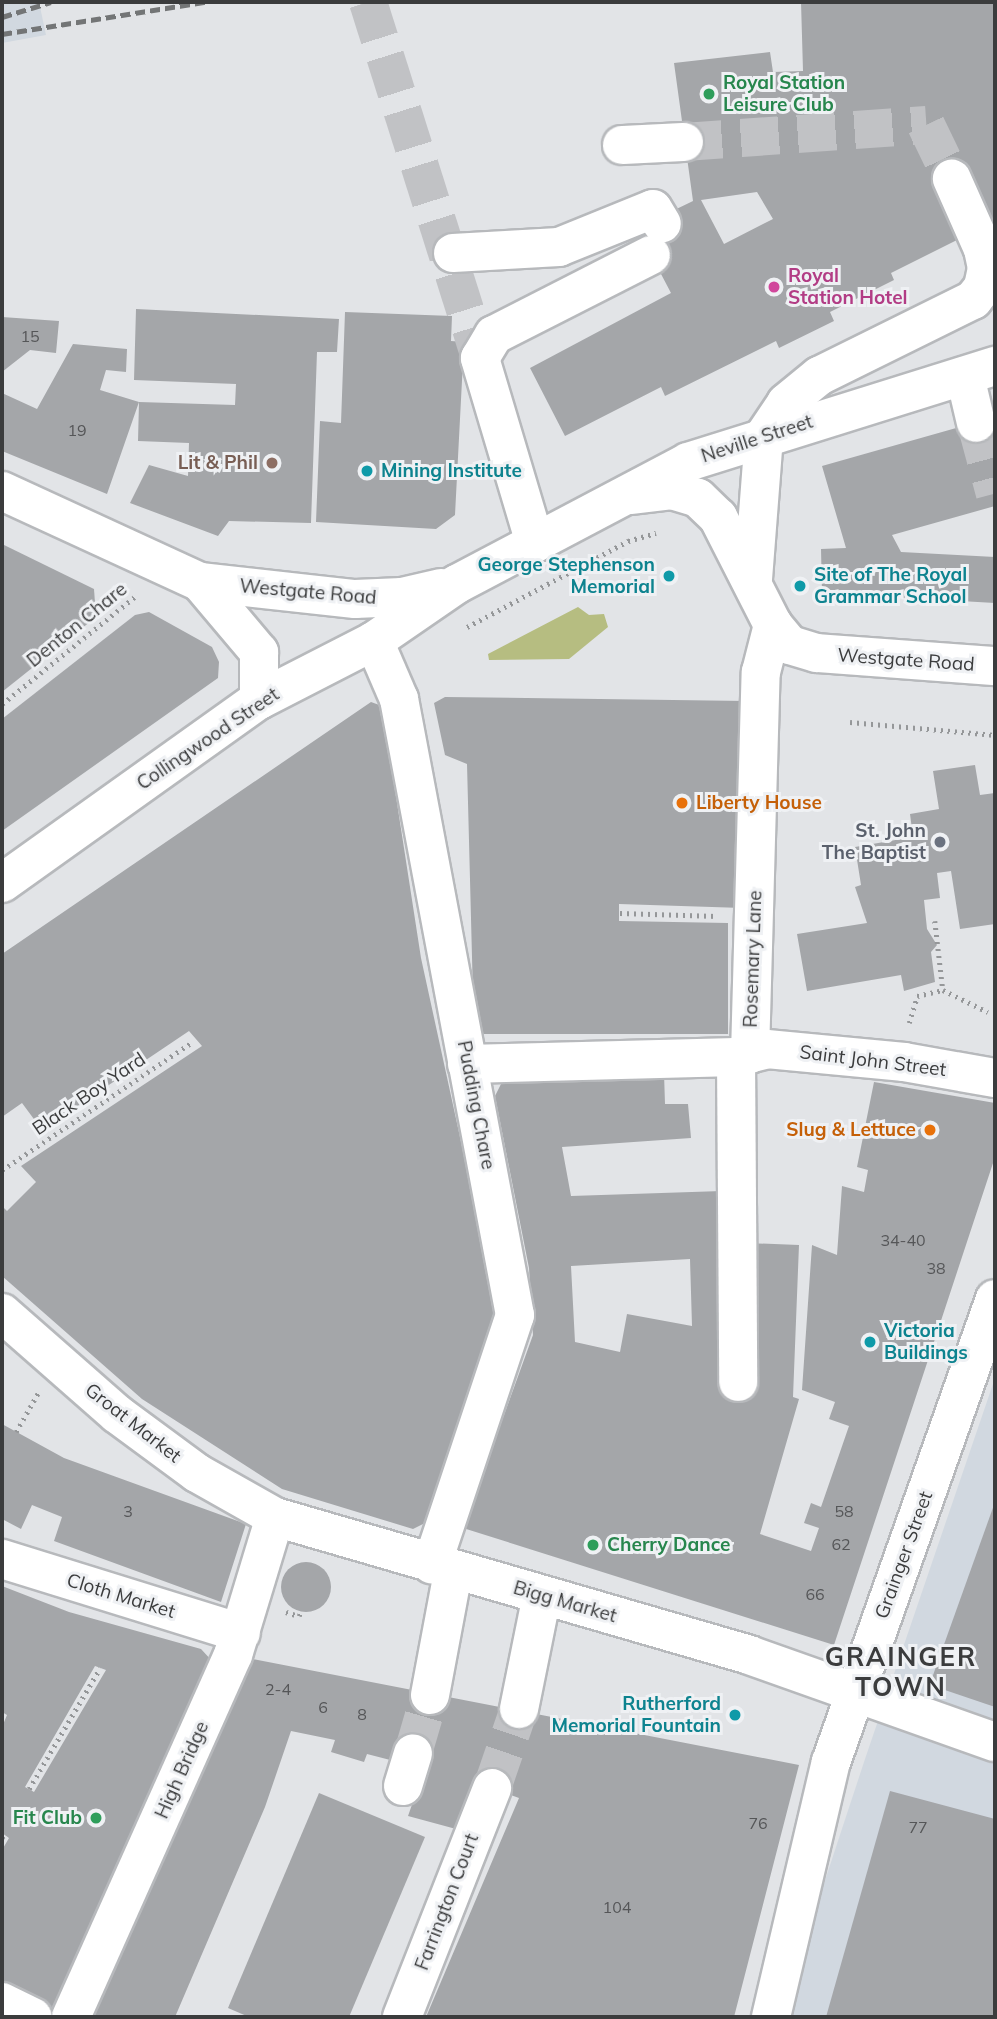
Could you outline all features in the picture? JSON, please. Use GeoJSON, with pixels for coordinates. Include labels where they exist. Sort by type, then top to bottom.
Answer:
{"type":"FeatureCollection","features":[{"type":"Feature","properties":{"kind":"street"},"geometry":{"type":"LineString","coordinates":[[622,145],[684,142]]}},
{"type":"Feature","properties":{"kind":"street"},"geometry":{"type":"LineString","coordinates":[[753,579],[764,436],[786,403],[819,376],[973,300],[989,286],[983,249],[952,178]]}},
{"type":"Feature","properties":{"kind":"street"},"geometry":{"type":"LineString","coordinates":[[453,253],[559,247],[653,209],[657,239],[494,335],[480,358],[535,543]]}},
{"type":"Feature","properties":{"kind":"street"},"geometry":{"type":"LineString","coordinates":[[976,423],[980,371]]}},
{"type":"Feature","properties":{"kind":"street","name":"Neville Street"},"geometry":{"type":"LineString","coordinates":[[457,584],[706,453],[980,371]]}},
{"type":"Feature","properties":{"kind":"street"},"geometry":{"type":"LineString","coordinates":[[626,495],[672,490],[698,498],[718,517],[753,579],[773,625]]}},
{"type":"Feature","properties":{"kind":"street","name":"Westgate Road"},"geometry":{"type":"LineString","coordinates":[[2,491],[185,575],[355,599],[402,597],[457,584]]}},
{"type":"Feature","properties":{"kind":"street","name":"Westgate Road"},"geometry":{"type":"LineString","coordinates":[[185,575],[259,652],[259,700]]}},
{"type":"Feature","properties":{"kind":"street","name":"Collingwood Street"},"geometry":{"type":"LineString","coordinates":[[2,883],[259,700],[374,641],[457,584]]}},
{"type":"Feature","properties":{"kind":"street","name":"Westgate Road"},"geometry":{"type":"LineString","coordinates":[[773,625],[790,645],[817,653],[995,666]]}},
{"type":"Feature","properties":{"kind":"street","name":"Rosemary Lane"},"geometry":{"type":"LineString","coordinates":[[738,1382],[743,1055],[761,672],[773,625]]}},
{"type":"Feature","properties":{"kind":"street","name":"Pudding Chare"},"geometry":{"type":"LineString","coordinates":[[374,641],[399,699],[515,1315],[442,1569],[430,1695]]}},
{"type":"Feature","properties":{"kind":"street","name":"Saint John Street"},"geometry":{"type":"LineString","coordinates":[[743,1055],[767,1049],[904,1062],[995,1078]]}},
{"type":"Feature","properties":{"kind":"street"},"geometry":{"type":"LineString","coordinates":[[467,1063],[743,1055]]}},
{"type":"Feature","properties":{"kind":"street","name":"Grainger Street"},"geometry":{"type":"LineString","coordinates":[[771,2017],[831,1762],[995,1300]]}},
{"type":"Feature","properties":{"kind":"street","name":"Groat Market"},"geometry":{"type":"LineString","coordinates":[[2,1313],[117,1414],[197,1473],[275,1517]]}},
{"type":"Feature","properties":{"kind":"street","name":"Bigg Market"},"geometry":{"type":"LineString","coordinates":[[275,1517],[442,1569],[542,1595],[855,1692],[995,1742]]}},
{"type":"Feature","properties":{"kind":"street","name":"High Bridge"},"geometry":{"type":"LineString","coordinates":[[71,2017],[241,1633],[275,1517]]}},
{"type":"Feature","properties":{"kind":"street","name":"Cloth Market"},"geometry":{"type":"LineString","coordinates":[[2,1559],[241,1633]]}},
{"type":"Feature","properties":{"kind":"street"},"geometry":{"type":"LineString","coordinates":[[519,1709],[542,1595]]}},
{"type":"Feature","properties":{"kind":"street","name":"Farrington Court"},"geometry":{"type":"LineString","coordinates":[[402,2017],[492,1788]]}},
{"type":"Feature","properties":{"kind":"street"},"geometry":{"type":"LineString","coordinates":[[2,2002],[33,2017]]}},
{"type":"Feature","properties":{"kind":"path"},"geometry":{"type":"LineString","coordinates":[[461,631],[628,541],[666,531]]}},
{"type":"Feature","properties":{"kind":"path","name":"Denton Chare"},"geometry":{"type":"LineString","coordinates":[[2,704],[185,575]]}},
{"type":"Feature","properties":{"kind":"path"},"geometry":{"type":"LineString","coordinates":[[850,722],[995,735]]}},
{"type":"Feature","properties":{"kind":"path"},"geometry":{"type":"LineString","coordinates":[[620,913],[730,916]]}},
{"type":"Feature","properties":{"kind":"path"},"geometry":{"type":"LineString","coordinates":[[935,921],[943,990]]}},
{"type":"Feature","properties":{"kind":"path"},"geometry":{"type":"LineString","coordinates":[[904,1062],[917,996],[943,990],[988,1012]]}},
{"type":"Feature","properties":{"kind":"path","name":"Black Boy Yard"},"geometry":{"type":"LineString","coordinates":[[2,1170],[191,1042]]}},
{"type":"Feature","properties":{"kind":"path"},"geometry":{"type":"LineString","coordinates":[[280,1603],[292,1615],[299,1616],[301,1611]]}},
{"type":"Feature","properties":{"kind":"path"},"geometry":{"type":"LineString","coordinates":[[29,1789],[100,1668]]}},
{"type":"Feature","properties":{"kind":"shaded area"},"geometry":{"type":"Polygon","coordinates":[[[2,2],[39,2],[46,35],[2,43],[2,2]]]}},
{"type":"Feature","properties":{"kind":"shaded area"},"geometry":{"type":"Polygon","coordinates":[[[995,1378],[995,2017],[780,2017],[865,1759],[995,1378]]]}},
{"type":"Feature","properties":{"kind":"green space"},"geometry":{"type":"Polygon","coordinates":[[[578,607],[589,615],[604,614],[608,627],[569,659],[489,660],[488,654],[578,607]]]}},
{"type":"Feature","properties":{"kind":"building"},"geometry":{"type":"Polygon","coordinates":[[[801,2],[995,2],[995,232],[969,234],[891,273],[894,280],[830,312],[834,321],[779,348],[776,341],[665,396],[661,387],[565,436],[530,368],[671,293],[640,234],[662,216],[693,201],[674,63],[770,52],[773,72],[803,71],[801,2]],[[757,192],[701,200],[724,244],[773,219],[757,192]]]}},
{"type":"Feature","properties":{"kind":"building","name":"Lit & Phil"},"geometry":{"type":"Polygon","coordinates":[[[136,309],[339,319],[337,352],[317,352],[311,523],[229,521],[218,536],[130,503],[149,465],[188,476],[189,443],[138,441],[139,402],[235,405],[236,384],[134,380],[136,309]]]}},
{"type":"Feature","properties":{"kind":"building"},"geometry":{"type":"Polygon","coordinates":[[[345,312],[452,316],[451,341],[464,342],[455,515],[436,529],[316,522],[320,421],[341,423],[345,312]]]}},
{"type":"Feature","properties":{"kind":"building"},"geometry":{"type":"Polygon","coordinates":[[[2,317],[59,321],[56,353],[30,350],[2,372],[2,317]]]}},
{"type":"Feature","properties":{"kind":"building"},"geometry":{"type":"Polygon","coordinates":[[[73,344],[127,349],[126,372],[106,370],[100,390],[139,402],[107,494],[2,451],[2,393],[37,409],[73,344]]]}},
{"type":"Feature","properties":{"kind":"building"},"geometry":{"type":"Polygon","coordinates":[[[995,417],[995,506],[892,535],[901,552],[995,557],[995,603],[822,593],[821,549],[846,548],[822,466],[995,417]]]}},
{"type":"Feature","properties":{"kind":"building"},"geometry":{"type":"Polygon","coordinates":[[[2,544],[94,589],[96,617],[2,692],[2,544]]]}},
{"type":"Feature","properties":{"kind":"building"},"geometry":{"type":"Polygon","coordinates":[[[149,612],[212,647],[219,662],[218,678],[2,831],[2,719],[135,615],[149,612]]]}},
{"type":"Feature","properties":{"kind":"building"},"geometry":{"type":"Polygon","coordinates":[[[445,697],[746,701],[743,908],[619,904],[619,921],[728,923],[728,1034],[474,1034],[467,764],[445,755],[434,703],[445,697]]]}},
{"type":"Feature","properties":{"kind":"building"},"geometry":{"type":"Polygon","coordinates":[[[371,702],[382,706],[421,958],[465,1160],[504,1294],[431,1520],[413,1529],[282,1489],[142,1399],[2,1276],[2,1206],[7,1211],[36,1182],[21,1166],[202,1046],[189,1031],[42,1130],[22,1103],[2,1117],[2,954],[371,702]]]}},
{"type":"Feature","properties":{"kind":"building"},"geometry":{"type":"Polygon","coordinates":[[[975,765],[980,795],[995,793],[995,924],[960,929],[951,871],[937,873],[940,898],[924,900],[927,929],[937,945],[931,952],[935,982],[904,991],[901,975],[807,991],[797,934],[867,923],[855,887],[861,885],[855,847],[913,837],[910,814],[939,809],[933,771],[975,765]]]}},
{"type":"Feature","properties":{"kind":"building"},"geometry":{"type":"Polygon","coordinates":[[[664,1073],[665,1104],[688,1104],[691,1138],[562,1147],[571,1196],[722,1191],[746,1243],[799,1245],[793,1397],[799,1399],[760,1534],[811,1551],[819,1528],[804,1523],[811,1503],[821,1507],[849,1426],[829,1419],[835,1402],[802,1390],[812,1245],[837,1255],[842,1186],[864,1192],[868,1170],[857,1167],[874,1082],[995,1103],[995,1157],[834,1645],[463,1528],[533,1335],[529,1268],[495,1096],[501,1084],[664,1073]],[[690,1259],[571,1266],[575,1342],[620,1352],[627,1314],[692,1326],[690,1259]]]}},
{"type":"Feature","properties":{"kind":"building"},"geometry":{"type":"Polygon","coordinates":[[[2,1424],[64,1458],[246,1524],[221,1602],[54,1541],[62,1517],[32,1505],[21,1529],[2,1519],[2,1424]]]}},
{"type":"Feature","properties":{"kind":"building"},"geometry":{"type":"Polygon","coordinates":[[[995,1502],[995,1707],[936,1687],[932,1678],[995,1502]]]}},
{"type":"Feature","properties":{"kind":"building"},"geometry":{"type":"Polygon","coordinates":[[[306,1562],[323,1570],[331,1587],[323,1604],[306,1612],[289,1604],[281,1587],[289,1570],[306,1562]]]}},
{"type":"Feature","properties":{"kind":"building"},"geometry":{"type":"Polygon","coordinates":[[[2,1586],[69,1612],[201,1649],[213,1662],[49,2017],[2,1994],[2,1850],[9,1838],[2,1833],[2,1727],[7,1715],[2,1712],[2,1586]],[[95,1666],[25,1787],[34,1792],[106,1670],[95,1666]]]}},
{"type":"Feature","properties":{"kind":"building"},"geometry":{"type":"Polygon","coordinates":[[[247,1658],[799,1765],[734,2017],[426,2017],[519,1798],[492,1788],[456,1829],[408,1816],[429,1756],[398,1762],[367,1754],[364,1762],[331,1752],[335,1740],[291,1731],[265,1807],[175,2017],[93,2017],[247,1658]]]}},
{"type":"Feature","properties":{"kind":"building"},"geometry":{"type":"Polygon","coordinates":[[[890,1791],[995,1819],[995,2017],[826,2017],[890,1791]]]}},
{"type":"Feature","properties":{"kind":"building"},"geometry":{"type":"Polygon","coordinates":[[[319,1793],[425,1837],[349,2017],[249,2017],[228,2008],[319,1793]]]}},
{"type":"Feature","properties":{"kind":"tunnel"},"geometry":{"type":"LineString","coordinates":[[368,2],[480,358]]}},
{"type":"Feature","properties":{"kind":"tunnel"},"geometry":{"type":"LineString","coordinates":[[684,142],[926,125],[952,179]]}},
{"type":"Feature","properties":{"kind":"tunnel"},"geometry":{"type":"LineString","coordinates":[[976,423],[995,494]]}},
{"type":"Feature","properties":{"kind":"tunnel"},"geometry":{"type":"LineString","coordinates":[[413,1753],[430,1695]]}},
{"type":"Feature","properties":{"kind":"tunnel"},"geometry":{"type":"LineString","coordinates":[[492,1788],[519,1709]]}},
{"type":"Feature","properties":{"kind":"railway"},"geometry":{"type":"LineString","coordinates":[[2,17],[51,2]]}},
{"type":"Feature","properties":{"kind":"railway"},"geometry":{"type":"LineString","coordinates":[[2,34],[205,2]]}},
{"type":"Feature","properties":{"kind":"place","name":"Royal Station Leisure Club"},"geometry":{"type":"Point","coordinates":[709,94]}},
{"type":"Feature","properties":{"kind":"place","name":"Royal Station Hotel"},"geometry":{"type":"Point","coordinates":[774,287]}},
{"type":"Feature","properties":{"kind":"place","name":"Lit & Phil"},"geometry":{"type":"Point","coordinates":[272,463]}},
{"type":"Feature","properties":{"kind":"place","name":"Mining Institute"},"geometry":{"type":"Point","coordinates":[367,471]}},
{"type":"Feature","properties":{"kind":"place","name":"George Stephenson Memorial"},"geometry":{"type":"Point","coordinates":[669,576]}},
{"type":"Feature","properties":{"kind":"place","name":"Site of The Royal Grammar School"},"geometry":{"type":"Point","coordinates":[800,586]}},
{"type":"Feature","properties":{"kind":"place","name":"Liberty House"},"geometry":{"type":"Point","coordinates":[682,803]}},
{"type":"Feature","properties":{"kind":"place","name":"St. John The Baptist"},"geometry":{"type":"Point","coordinates":[940,842]}},
{"type":"Feature","properties":{"kind":"place","name":"Slug & Lettuce"},"geometry":{"type":"Point","coordinates":[930,1130]}},
{"type":"Feature","properties":{"kind":"place","name":"Victoria Buildings"},"geometry":{"type":"Point","coordinates":[870,1342]}},
{"type":"Feature","properties":{"kind":"place","name":"Cherry Dance"},"geometry":{"type":"Point","coordinates":[593,1545]}},
{"type":"Feature","properties":{"kind":"place","name":"Rutherford Memorial Fountain"},"geometry":{"type":"Point","coordinates":[735,1715]}},
{"type":"Feature","properties":{"kind":"place","name":"Fit Club"},"geometry":{"type":"Point","coordinates":[96,1818]}},
{"type":"Feature","properties":{"kind":"district","name":"GRAINGER TOWN"},"geometry":{"type":"Point","coordinates":[901,1672]}}]}
